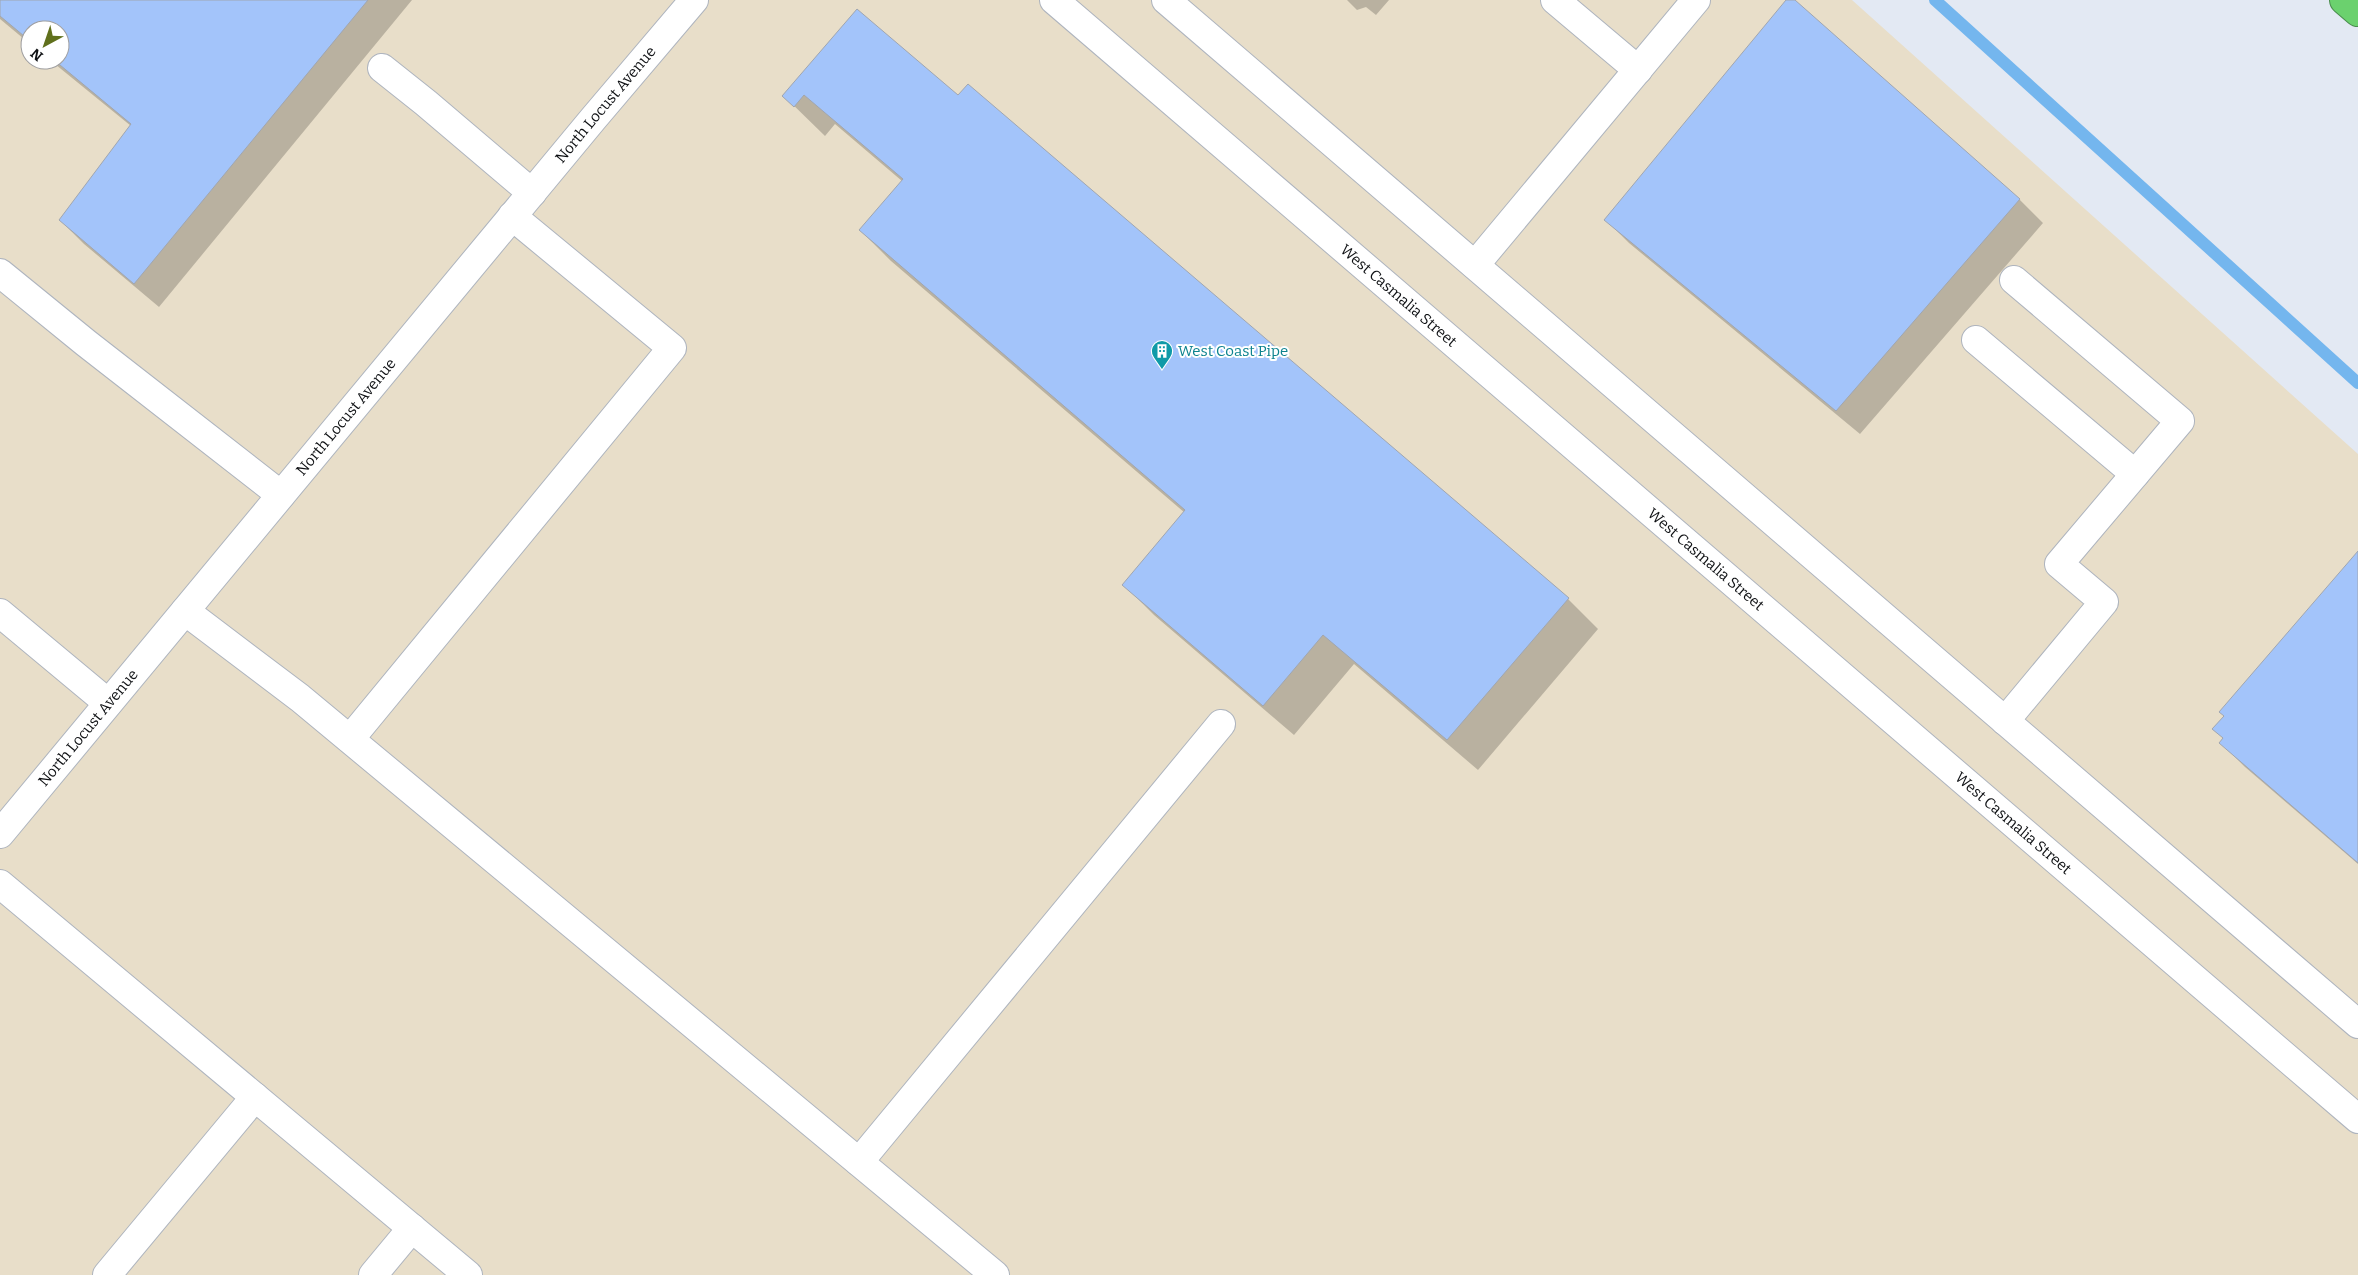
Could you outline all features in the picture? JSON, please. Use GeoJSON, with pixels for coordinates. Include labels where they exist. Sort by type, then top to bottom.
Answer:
{"type":"FeatureCollection","features":[{"type":"Feature","properties":{"kind":"highway"},"geometry":{"type":"LineString","coordinates":[[2344,0],[2358,12]]}},
{"type":"Feature","properties":{"kind":"street","name":"North Locust Avenue"},"geometry":{"type":"LineString","coordinates":[[0,834],[512,216],[694,0]]}},
{"type":"Feature","properties":{"kind":"street","name":"West Casmalia Street"},"geometry":{"type":"LineString","coordinates":[[1054,0],[2358,1119]]}},
{"type":"Feature","properties":{"kind":"street"},"geometry":{"type":"LineString","coordinates":[[1166,0],[2358,1024]]}},
{"type":"Feature","properties":{"kind":"street"},"geometry":{"type":"LineString","coordinates":[[1556,0],[1638,70]]}},
{"type":"Feature","properties":{"kind":"street"},"geometry":{"type":"LineString","coordinates":[[1475,265],[1696,0]]}},
{"type":"Feature","properties":{"kind":"street"},"geometry":{"type":"LineString","coordinates":[[382,68],[426,102],[532,193]]}},
{"type":"Feature","properties":{"kind":"street"},"geometry":{"type":"LineString","coordinates":[[350,739],[672,348],[512,216]]}},
{"type":"Feature","properties":{"kind":"street"},"geometry":{"type":"LineString","coordinates":[[0,273],[281,496]]}},
{"type":"Feature","properties":{"kind":"street"},"geometry":{"type":"LineString","coordinates":[[2005,721],[2104,602],[2059,564],[2180,421],[2014,280]]}},
{"type":"Feature","properties":{"kind":"street"},"geometry":{"type":"LineString","coordinates":[[1976,340],[2135,474]]}},
{"type":"Feature","properties":{"kind":"street"},"geometry":{"type":"LineString","coordinates":[[185,611],[300,698],[995,1275]]}},
{"type":"Feature","properties":{"kind":"street"},"geometry":{"type":"LineString","coordinates":[[0,613],[108,703]]}},
{"type":"Feature","properties":{"kind":"street"},"geometry":{"type":"LineString","coordinates":[[858,1162],[1221,724]]}},
{"type":"Feature","properties":{"kind":"street"},"geometry":{"type":"LineString","coordinates":[[0,884],[468,1275]]}},
{"type":"Feature","properties":{"kind":"street"},"geometry":{"type":"LineString","coordinates":[[107,1275],[255,1097]]}},
{"type":"Feature","properties":{"kind":"street"},"geometry":{"type":"LineString","coordinates":[[373,1275],[412,1228]]}},
{"type":"Feature","properties":{"kind":"shaded area"},"geometry":{"type":"Polygon","coordinates":[[[0,0],[1852,0],[2358,454],[2358,1275],[0,1275],[0,0]]]}},
{"type":"Feature","properties":{"kind":"building"},"geometry":{"type":"Polygon","coordinates":[[[0,0],[368,0],[134,284],[59,220],[131,124],[66,70],[70,70],[70,20],[20,20],[20,33],[0,16],[0,0]]]}},
{"type":"Feature","properties":{"kind":"building"},"geometry":{"type":"Polygon","coordinates":[[[1786,0],[1795,0],[2020,199],[1836,411],[1604,220],[1786,0]]]}},
{"type":"Feature","properties":{"kind":"building","name":"West Coast Pipe"},"geometry":{"type":"Polygon","coordinates":[[[857,9],[958,95],[968,84],[1569,598],[1447,740],[1323,635],[1263,706],[1122,585],[1185,510],[859,230],[903,179],[804,95],[794,107],[782,96],[857,9]]]}},
{"type":"Feature","properties":{"kind":"building"},"geometry":{"type":"Polygon","coordinates":[[[2358,551],[2358,863],[2219,743],[2223,738],[2212,729],[2224,716],[2219,712],[2358,551]]]}},
{"type":"Feature","properties":{"kind":"waterway"},"geometry":{"type":"LineString","coordinates":[[1935,0],[2358,383]]}},
{"type":"Feature","properties":{"kind":"place","name":"West Coast Pipe"},"geometry":{"type":"Point","coordinates":[1162,370]}}]}
